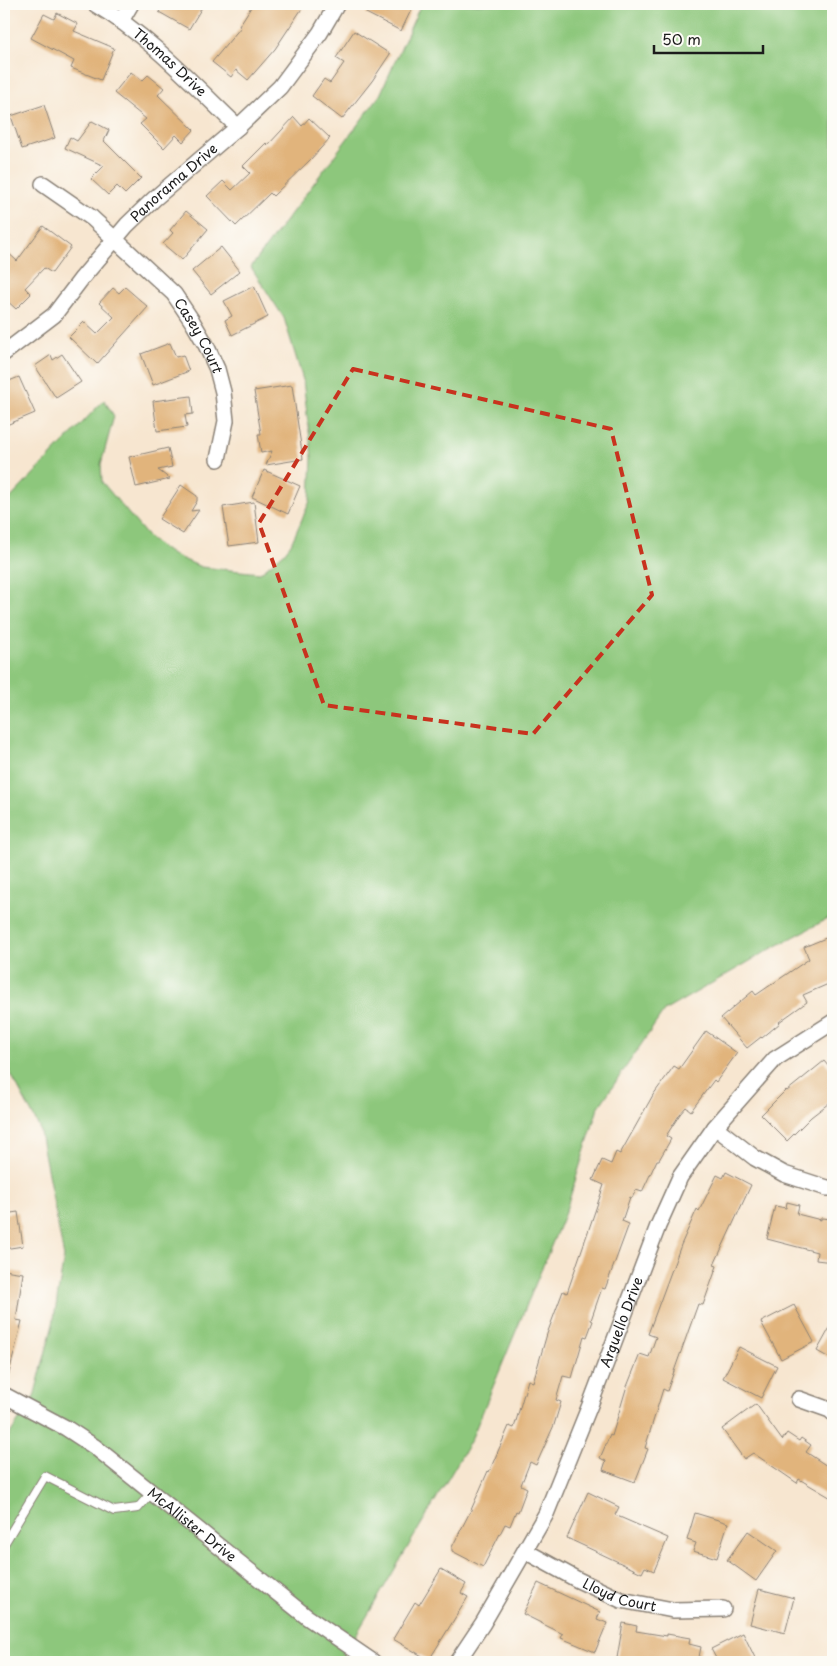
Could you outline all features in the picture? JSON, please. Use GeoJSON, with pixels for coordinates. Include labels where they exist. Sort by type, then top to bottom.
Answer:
{"type":"FeatureCollection","features":[{"type":"Feature","properties":{"kind":"street","name":"Thomas Drive"},"geometry":{"type":"LineString","coordinates":[[95,4],[121,21],[164,56],[238,127]]}},
{"type":"Feature","properties":{"kind":"street"},"geometry":{"type":"LineString","coordinates":[[121,21],[131,4]]}},
{"type":"Feature","properties":{"kind":"street","name":"Panorama Drive"},"geometry":{"type":"LineString","coordinates":[[4,353],[54,315],[115,239],[154,199],[238,127],[280,87],[320,33],[337,4]]}},
{"type":"Feature","properties":{"kind":"street","name":"Casey Court"},"geometry":{"type":"LineString","coordinates":[[43,184],[92,218],[174,294],[206,345],[219,377],[226,421],[218,459]]}},
{"type":"Feature","properties":{"kind":"street","name":"Arguello Drive"},"geometry":{"type":"LineString","coordinates":[[457,1662],[483,1623],[546,1514],[658,1226],[680,1177],[715,1127],[775,1059],[833,1022]]}},
{"type":"Feature","properties":{"kind":"street"},"geometry":{"type":"LineString","coordinates":[[715,1127],[755,1158],[784,1174],[827,1188],[833,1188]]}},
{"type":"Feature","properties":{"kind":"street","name":"McAllister Drive"},"geometry":{"type":"LineString","coordinates":[[4,1396],[66,1428],[95,1446],[307,1617],[373,1662]]}},
{"type":"Feature","properties":{"kind":"street"},"geometry":{"type":"LineString","coordinates":[[799,1399],[830,1410],[833,1413]]}},
{"type":"Feature","properties":{"kind":"street","name":"Lloyd Court"},"geometry":{"type":"LineString","coordinates":[[524,1551],[578,1580],[621,1600],[673,1610],[723,1609]]}},
{"type":"Feature","properties":{"kind":"lane"},"geometry":{"type":"LineString","coordinates":[[4,1544],[45,1476],[114,1511],[138,1508],[152,1492]]}},
{"type":"Feature","properties":{"kind":"highlighted area"},"geometry":{"type":"Polygon","coordinates":[[[353,369],[611,429],[652,595],[533,734],[324,705],[259,523],[353,369]]]}},
{"type":"Feature","properties":{"kind":"green space"},"geometry":{"type":"Polygon","coordinates":[[[421,4],[833,4],[833,916],[769,950],[664,1011],[598,1108],[566,1210],[471,1440],[340,1662],[4,1662],[4,1443],[34,1397],[53,1324],[64,1257],[39,1127],[4,1061],[4,505],[104,400],[114,416],[101,464],[102,482],[149,538],[171,554],[201,567],[260,573],[284,553],[291,544],[310,501],[312,457],[303,380],[284,318],[251,267],[380,95],[421,4]]]}},
{"type":"Feature","properties":{"kind":"building"},"geometry":{"type":"Polygon","coordinates":[[[164,4],[204,4],[189,29],[159,12],[164,4]]]}},
{"type":"Feature","properties":{"kind":"building"},"geometry":{"type":"Polygon","coordinates":[[[253,4],[305,4],[275,49],[248,80],[236,70],[231,77],[212,62],[241,27],[239,26],[253,4]]]}},
{"type":"Feature","properties":{"kind":"building"},"geometry":{"type":"Polygon","coordinates":[[[370,4],[414,4],[401,31],[366,13],[370,4]]]}},
{"type":"Feature","properties":{"kind":"building"},"geometry":{"type":"Polygon","coordinates":[[[57,13],[78,24],[74,31],[114,48],[101,80],[71,68],[74,61],[31,38],[44,14],[54,19],[57,13]]]}},
{"type":"Feature","properties":{"kind":"building"},"geometry":{"type":"Polygon","coordinates":[[[354,31],[390,54],[372,81],[342,119],[312,96],[324,79],[330,83],[344,63],[336,58],[354,31]]]}},
{"type":"Feature","properties":{"kind":"building"},"geometry":{"type":"Polygon","coordinates":[[[131,72],[142,81],[148,75],[164,88],[158,95],[194,130],[183,142],[176,135],[164,148],[140,124],[146,119],[114,93],[131,72]]]}},
{"type":"Feature","properties":{"kind":"building"},"geometry":{"type":"Polygon","coordinates":[[[44,105],[55,138],[22,149],[11,116],[44,105]]]}},
{"type":"Feature","properties":{"kind":"building"},"geometry":{"type":"Polygon","coordinates":[[[294,117],[302,126],[309,118],[330,138],[273,196],[270,193],[236,226],[207,196],[223,181],[232,190],[250,173],[243,166],[266,143],[268,145],[294,117]]]}},
{"type":"Feature","properties":{"kind":"building"},"geometry":{"type":"Polygon","coordinates":[[[92,121],[109,130],[104,141],[141,178],[125,194],[117,186],[108,195],[91,179],[104,166],[65,148],[70,137],[77,141],[92,121]]]}},
{"type":"Feature","properties":{"kind":"building"},"geometry":{"type":"Polygon","coordinates":[[[186,211],[208,229],[182,260],[163,244],[173,233],[170,230],[186,211]]]}},
{"type":"Feature","properties":{"kind":"building"},"geometry":{"type":"Polygon","coordinates":[[[43,226],[71,247],[52,273],[44,268],[25,288],[31,294],[16,309],[4,298],[4,249],[17,261],[43,226]]]}},
{"type":"Feature","properties":{"kind":"building"},"geometry":{"type":"Polygon","coordinates":[[[221,247],[240,271],[211,294],[192,271],[221,247]]]}},
{"type":"Feature","properties":{"kind":"building"},"geometry":{"type":"Polygon","coordinates":[[[254,286],[268,317],[232,335],[225,320],[232,316],[224,301],[254,286]]]}},
{"type":"Feature","properties":{"kind":"building"},"geometry":{"type":"Polygon","coordinates":[[[125,287],[148,307],[97,364],[69,337],[84,322],[97,334],[114,317],[99,303],[113,288],[119,293],[125,287]]]}},
{"type":"Feature","properties":{"kind":"building"},"geometry":{"type":"Polygon","coordinates":[[[170,343],[176,357],[183,355],[189,371],[153,385],[141,354],[170,343]]]}},
{"type":"Feature","properties":{"kind":"building"},"geometry":{"type":"Polygon","coordinates":[[[62,354],[81,382],[56,398],[35,366],[51,355],[53,360],[62,354]]]}},
{"type":"Feature","properties":{"kind":"building"},"geometry":{"type":"Polygon","coordinates":[[[19,377],[35,413],[4,426],[4,383],[19,377]]]}},
{"type":"Feature","properties":{"kind":"building"},"geometry":{"type":"Polygon","coordinates":[[[292,385],[303,459],[266,465],[272,451],[261,453],[258,434],[261,434],[254,391],[292,385]]]}},
{"type":"Feature","properties":{"kind":"building"},"geometry":{"type":"Polygon","coordinates":[[[191,396],[193,414],[185,415],[187,427],[157,431],[153,401],[191,396]]]}},
{"type":"Feature","properties":{"kind":"building"},"geometry":{"type":"Polygon","coordinates":[[[168,448],[172,467],[158,470],[170,479],[136,487],[129,457],[168,448]]]}},
{"type":"Feature","properties":{"kind":"building"},"geometry":{"type":"Polygon","coordinates":[[[264,470],[300,486],[288,514],[252,497],[264,470]]]}},
{"type":"Feature","properties":{"kind":"building"},"geometry":{"type":"Polygon","coordinates":[[[181,485],[197,496],[197,501],[191,511],[199,510],[183,534],[159,519],[181,485]]]}},
{"type":"Feature","properties":{"kind":"building"},"geometry":{"type":"Polygon","coordinates":[[[254,502],[259,542],[229,546],[223,507],[254,502]]]}},
{"type":"Feature","properties":{"kind":"building"},"geometry":{"type":"Polygon","coordinates":[[[833,935],[833,982],[803,995],[807,1002],[747,1048],[721,1018],[753,991],[756,995],[809,959],[804,947],[833,935]]]}},
{"type":"Feature","properties":{"kind":"building"},"geometry":{"type":"Polygon","coordinates":[[[706,1031],[737,1053],[716,1082],[714,1080],[691,1111],[686,1107],[680,1114],[666,1136],[671,1139],[659,1160],[657,1160],[642,1192],[636,1190],[632,1198],[630,1197],[622,1221],[629,1224],[605,1289],[602,1288],[587,1337],[584,1336],[572,1378],[563,1376],[556,1400],[561,1402],[554,1425],[536,1465],[530,1462],[521,1485],[527,1488],[518,1512],[516,1511],[510,1526],[505,1524],[483,1567],[452,1551],[452,1547],[489,1472],[509,1426],[514,1428],[528,1380],[533,1382],[547,1334],[563,1291],[567,1293],[604,1185],[593,1180],[602,1160],[611,1164],[616,1152],[620,1154],[653,1095],[674,1066],[679,1069],[706,1031]]]}},
{"type":"Feature","properties":{"kind":"building"},"geometry":{"type":"Polygon","coordinates":[[[824,1061],[833,1072],[833,1100],[811,1117],[787,1141],[761,1115],[786,1090],[824,1061]]]}},
{"type":"Feature","properties":{"kind":"building"},"geometry":{"type":"Polygon","coordinates":[[[726,1172],[751,1185],[714,1265],[717,1266],[703,1305],[698,1304],[667,1391],[663,1389],[645,1448],[648,1449],[635,1482],[603,1470],[606,1461],[600,1458],[610,1435],[612,1436],[626,1389],[640,1354],[649,1357],[656,1337],[648,1334],[681,1245],[697,1209],[699,1211],[717,1175],[723,1178],[726,1172]]]}},
{"type":"Feature","properties":{"kind":"building"},"geometry":{"type":"Polygon","coordinates":[[[787,1202],[799,1205],[797,1214],[821,1220],[821,1218],[833,1219],[833,1262],[816,1260],[817,1252],[767,1239],[775,1206],[786,1208],[787,1202]]]}},
{"type":"Feature","properties":{"kind":"building"},"geometry":{"type":"Polygon","coordinates":[[[18,1212],[23,1246],[4,1249],[4,1214],[18,1212]]]}},
{"type":"Feature","properties":{"kind":"building"},"geometry":{"type":"Polygon","coordinates":[[[4,1270],[23,1273],[16,1320],[22,1321],[8,1377],[4,1376],[4,1270]]]}},
{"type":"Feature","properties":{"kind":"building"},"geometry":{"type":"Polygon","coordinates":[[[794,1305],[814,1342],[781,1359],[761,1322],[794,1305]]]}},
{"type":"Feature","properties":{"kind":"building"},"geometry":{"type":"Polygon","coordinates":[[[833,1322],[833,1360],[817,1351],[833,1322]]]}},
{"type":"Feature","properties":{"kind":"building"},"geometry":{"type":"Polygon","coordinates":[[[739,1347],[777,1366],[761,1398],[723,1378],[739,1347]]]}},
{"type":"Feature","properties":{"kind":"building"},"geometry":{"type":"Polygon","coordinates":[[[756,1404],[782,1440],[787,1433],[799,1441],[801,1438],[811,1445],[806,1452],[833,1470],[833,1499],[799,1479],[797,1483],[753,1453],[744,1459],[722,1429],[756,1404]]]}},
{"type":"Feature","properties":{"kind":"building"},"geometry":{"type":"Polygon","coordinates":[[[588,1492],[619,1507],[615,1515],[668,1538],[654,1571],[645,1567],[642,1573],[567,1538],[588,1492]]]}},
{"type":"Feature","properties":{"kind":"building"},"geometry":{"type":"Polygon","coordinates":[[[695,1513],[728,1523],[717,1558],[693,1551],[696,1543],[687,1540],[695,1513]]]}},
{"type":"Feature","properties":{"kind":"building"},"geometry":{"type":"Polygon","coordinates":[[[748,1531],[777,1551],[756,1581],[727,1560],[748,1531]]]}},
{"type":"Feature","properties":{"kind":"building"},"geometry":{"type":"Polygon","coordinates":[[[441,1569],[466,1584],[461,1593],[468,1597],[429,1660],[393,1639],[415,1602],[419,1605],[441,1569]]]}},
{"type":"Feature","properties":{"kind":"building"},"geometry":{"type":"Polygon","coordinates":[[[538,1583],[600,1612],[597,1619],[607,1623],[595,1652],[561,1638],[563,1634],[523,1614],[538,1583]]]}},
{"type":"Feature","properties":{"kind":"building"},"geometry":{"type":"Polygon","coordinates":[[[759,1589],[794,1598],[785,1633],[750,1624],[759,1589]]]}},
{"type":"Feature","properties":{"kind":"building"},"geometry":{"type":"Polygon","coordinates":[[[623,1623],[637,1626],[636,1631],[690,1638],[689,1644],[701,1647],[698,1662],[638,1662],[617,1658],[623,1623]]]}},
{"type":"Feature","properties":{"kind":"building"},"geometry":{"type":"Polygon","coordinates":[[[743,1633],[757,1662],[718,1662],[711,1649],[743,1633]]]}}]}
